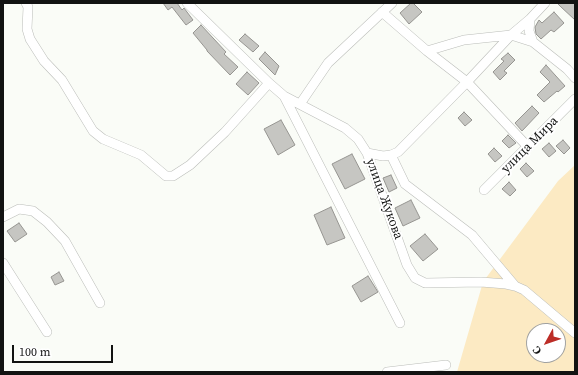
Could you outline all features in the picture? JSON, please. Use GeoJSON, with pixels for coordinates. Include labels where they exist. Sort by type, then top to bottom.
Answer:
{"type":"FeatureCollection","features":[{"type":"Feature","properties":{"kind":"street","name":"улица Жукова"},"geometry":{"type":"LineString","coordinates":[[188,3],[269,84],[284,96],[345,128],[358,139],[367,153],[407,265],[415,278],[425,283],[481,282],[515,286]]}},
{"type":"Feature","properties":{"kind":"street"},"geometry":{"type":"LineString","coordinates":[[300,104],[328,63],[392,3]]}},
{"type":"Feature","properties":{"kind":"street"},"geometry":{"type":"LineString","coordinates":[[367,153],[383,156],[398,152],[545,3]]}},
{"type":"Feature","properties":{"kind":"street"},"geometry":{"type":"LineString","coordinates":[[29,4],[27,29],[30,39],[44,61],[62,80],[93,131],[103,139],[141,154],[166,176],[173,176],[190,165],[225,132],[269,84]]}},
{"type":"Feature","properties":{"kind":"street"},"geometry":{"type":"LineString","coordinates":[[382,12],[427,51],[467,82],[528,147]]}},
{"type":"Feature","properties":{"kind":"street"},"geometry":{"type":"LineString","coordinates":[[530,18],[529,31],[533,42]]}},
{"type":"Feature","properties":{"kind":"street"},"geometry":{"type":"LineString","coordinates":[[427,51],[464,40],[512,35],[533,42],[567,69],[575,78]]}},
{"type":"Feature","properties":{"kind":"street","name":"улица Жукова"},"geometry":{"type":"LineString","coordinates":[[284,96],[400,323]]}},
{"type":"Feature","properties":{"kind":"street","name":"улица Мира"},"geometry":{"type":"LineString","coordinates":[[484,190],[575,99]]}},
{"type":"Feature","properties":{"kind":"street"},"geometry":{"type":"LineString","coordinates":[[391,155],[405,184],[472,235],[515,286],[524,290],[575,333]]}},
{"type":"Feature","properties":{"kind":"street"},"geometry":{"type":"LineString","coordinates":[[3,218],[20,209],[33,211],[47,222],[65,241],[100,303]]}},
{"type":"Feature","properties":{"kind":"street"},"geometry":{"type":"LineString","coordinates":[[3,263],[47,332]]}},
{"type":"Feature","properties":{"kind":"street"},"geometry":{"type":"LineString","coordinates":[[387,372],[446,365]]}},
{"type":"Feature","properties":{"kind":"shaded area"},"geometry":{"type":"Polygon","coordinates":[[[575,165],[575,372],[457,372],[483,282],[558,181],[575,165]]]}},
{"type":"Feature","properties":{"kind":"building"},"geometry":{"type":"Polygon","coordinates":[[[163,3],[177,3],[182,10],[184,8],[193,20],[186,25],[172,7],[168,10],[163,3]]]}},
{"type":"Feature","properties":{"kind":"building"},"geometry":{"type":"Polygon","coordinates":[[[411,3],[413,3],[422,12],[409,24],[400,13],[411,3]]]}},
{"type":"Feature","properties":{"kind":"building"},"geometry":{"type":"Polygon","coordinates":[[[557,3],[575,3],[575,20],[560,6],[557,3]]]}},
{"type":"Feature","properties":{"kind":"building"},"geometry":{"type":"Polygon","coordinates":[[[554,12],[564,23],[554,32],[551,30],[541,39],[536,34],[535,27],[539,20],[542,23],[554,12]]]}},
{"type":"Feature","properties":{"kind":"building"},"geometry":{"type":"Polygon","coordinates":[[[201,25],[226,52],[224,54],[238,67],[230,75],[207,51],[193,33],[201,25]]]}},
{"type":"Feature","properties":{"kind":"building"},"geometry":{"type":"Polygon","coordinates":[[[245,34],[259,46],[253,52],[239,40],[245,34]]]}},
{"type":"Feature","properties":{"kind":"building"},"geometry":{"type":"Polygon","coordinates":[[[265,52],[279,66],[275,75],[259,59],[265,52]]]}},
{"type":"Feature","properties":{"kind":"building"},"geometry":{"type":"Polygon","coordinates":[[[508,53],[515,60],[504,71],[507,73],[500,80],[493,72],[504,61],[501,59],[508,53]]]}},
{"type":"Feature","properties":{"kind":"building"},"geometry":{"type":"Polygon","coordinates":[[[546,65],[565,86],[544,102],[537,95],[550,82],[540,72],[546,65]]]}},
{"type":"Feature","properties":{"kind":"building"},"geometry":{"type":"Polygon","coordinates":[[[247,72],[259,83],[248,95],[236,84],[247,72]]]}},
{"type":"Feature","properties":{"kind":"building"},"geometry":{"type":"Polygon","coordinates":[[[532,106],[539,113],[522,131],[515,123],[532,106]]]}},
{"type":"Feature","properties":{"kind":"building"},"geometry":{"type":"Polygon","coordinates":[[[464,112],[472,120],[465,126],[458,118],[464,112]]]}},
{"type":"Feature","properties":{"kind":"building"},"geometry":{"type":"Polygon","coordinates":[[[281,120],[295,145],[278,155],[264,129],[281,120]]]}},
{"type":"Feature","properties":{"kind":"building"},"geometry":{"type":"Polygon","coordinates":[[[508,135],[516,143],[509,148],[502,141],[508,135]]]}},
{"type":"Feature","properties":{"kind":"building"},"geometry":{"type":"Polygon","coordinates":[[[563,140],[570,148],[564,154],[556,146],[563,140]]]}},
{"type":"Feature","properties":{"kind":"building"},"geometry":{"type":"Polygon","coordinates":[[[549,143],[556,151],[549,157],[542,149],[549,143]]]}},
{"type":"Feature","properties":{"kind":"building"},"geometry":{"type":"Polygon","coordinates":[[[494,148],[502,156],[495,162],[488,154],[494,148]]]}},
{"type":"Feature","properties":{"kind":"building"},"geometry":{"type":"Polygon","coordinates":[[[352,154],[365,179],[345,189],[332,164],[352,154]]]}},
{"type":"Feature","properties":{"kind":"building"},"geometry":{"type":"Polygon","coordinates":[[[526,163],[534,171],[527,177],[520,169],[526,163]]]}},
{"type":"Feature","properties":{"kind":"building"},"geometry":{"type":"Polygon","coordinates":[[[391,175],[397,188],[389,192],[383,178],[391,175]]]}},
{"type":"Feature","properties":{"kind":"building"},"geometry":{"type":"Polygon","coordinates":[[[509,182],[516,190],[510,196],[502,189],[509,182]]]}},
{"type":"Feature","properties":{"kind":"building"},"geometry":{"type":"Polygon","coordinates":[[[411,200],[420,218],[403,226],[395,208],[411,200]]]}},
{"type":"Feature","properties":{"kind":"building"},"geometry":{"type":"Polygon","coordinates":[[[331,207],[345,238],[327,245],[314,215],[331,207]]]}},
{"type":"Feature","properties":{"kind":"building"},"geometry":{"type":"Polygon","coordinates":[[[19,223],[27,234],[15,242],[7,231],[19,223]]]}},
{"type":"Feature","properties":{"kind":"building"},"geometry":{"type":"Polygon","coordinates":[[[425,234],[438,249],[423,261],[410,246],[425,234]]]}},
{"type":"Feature","properties":{"kind":"building"},"geometry":{"type":"Polygon","coordinates":[[[59,272],[64,281],[55,285],[51,277],[59,272]]]}},
{"type":"Feature","properties":{"kind":"building"},"geometry":{"type":"Polygon","coordinates":[[[368,276],[378,292],[361,302],[352,286],[368,276]]]}}]}
